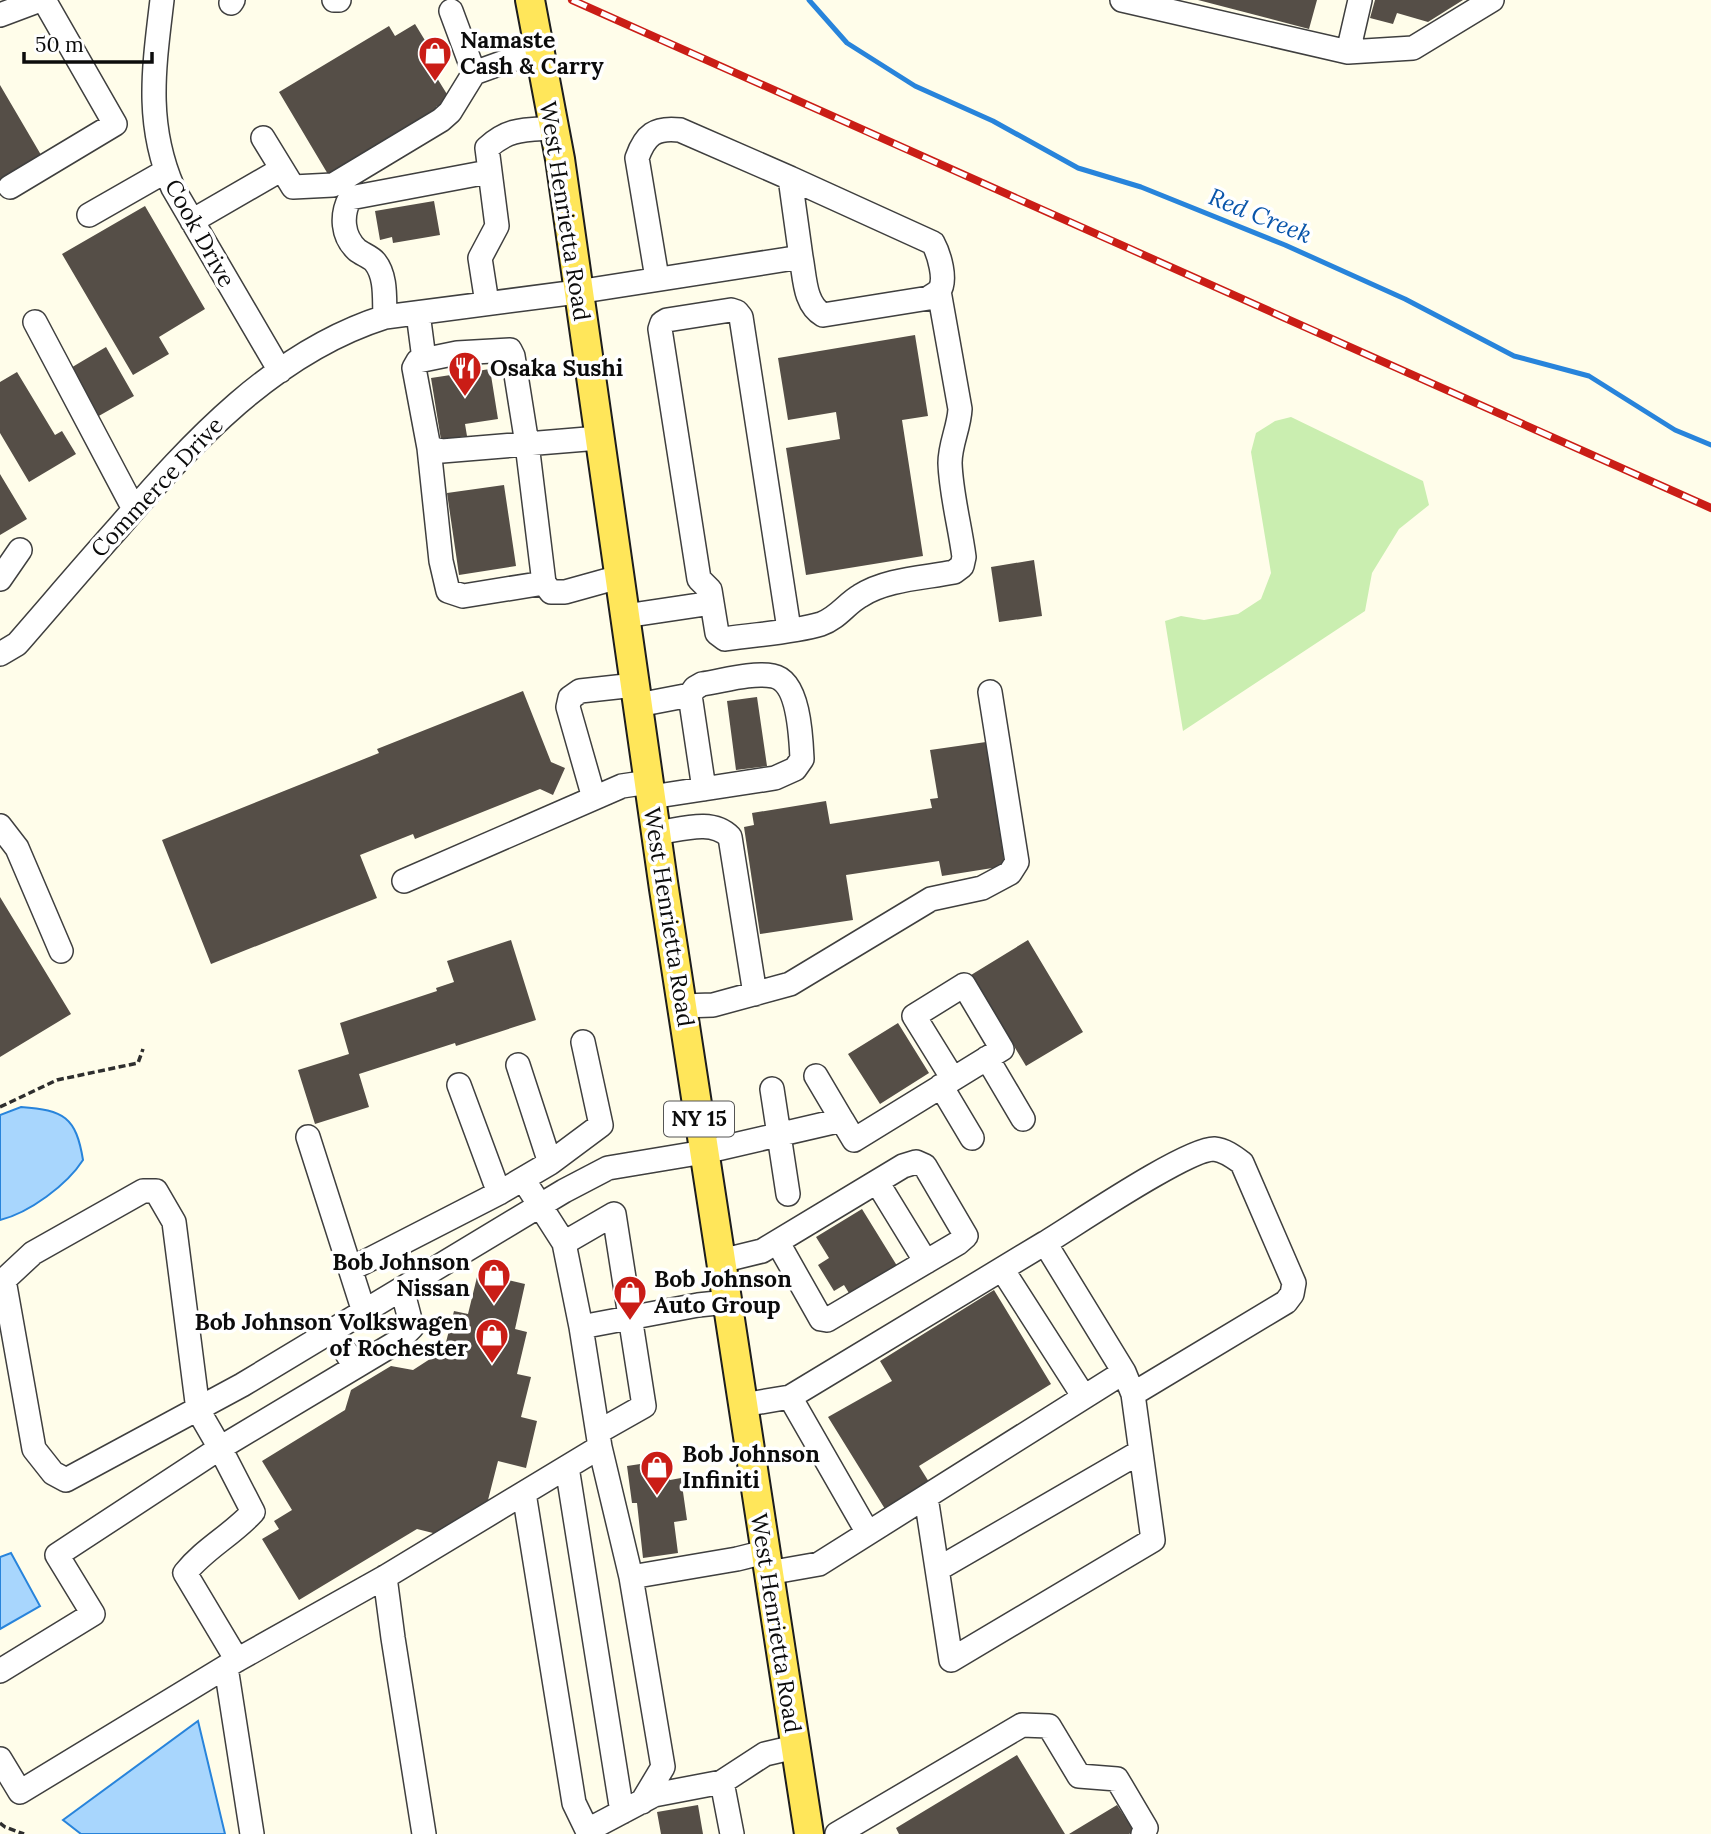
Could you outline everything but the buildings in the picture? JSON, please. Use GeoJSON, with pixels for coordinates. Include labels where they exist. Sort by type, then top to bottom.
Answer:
{"type":"FeatureCollection","features":[{"type":"Feature","properties":{"kind":"main road","name":"West Henrietta Road"},"geometry":{"type":"LineString","coordinates":[[530,0],[554,128],[656,834],[809,1834]]}},
{"type":"Feature","properties":{"kind":"street"},"geometry":{"type":"LineString","coordinates":[[0,15],[42,0],[115,124]]}},
{"type":"Feature","properties":{"kind":"street","name":"Cook Drive"},"geometry":{"type":"LineString","coordinates":[[162,0],[153,83],[155,121],[166,171],[192,221],[280,371]]}},
{"type":"Feature","properties":{"kind":"street"},"geometry":{"type":"LineString","coordinates":[[1122,0],[1348,52],[1413,48],[1492,0]]}},
{"type":"Feature","properties":{"kind":"street"},"geometry":{"type":"LineString","coordinates":[[1348,52],[1360,0]]}},
{"type":"Feature","properties":{"kind":"street"},"geometry":{"type":"LineString","coordinates":[[451,10],[474,73]]}},
{"type":"Feature","properties":{"kind":"street"},"geometry":{"type":"LineString","coordinates":[[263,138],[293,187],[333,185],[442,120],[450,112],[474,73],[510,60],[540,55]]}},
{"type":"Feature","properties":{"kind":"street"},"geometry":{"type":"LineString","coordinates":[[10,187],[115,124],[155,121]]}},
{"type":"Feature","properties":{"kind":"street"},"geometry":{"type":"LineString","coordinates":[[487,303],[480,258],[497,226],[486,148],[500,136],[522,130],[554,128]]}},
{"type":"Feature","properties":{"kind":"street"},"geometry":{"type":"LineString","coordinates":[[657,278],[637,158],[642,142],[668,128],[680,130],[933,243],[937,251],[943,281],[939,291],[960,409],[959,427],[951,446],[950,465],[964,557],[962,566],[954,572],[878,586],[858,597],[842,612],[822,624],[725,639],[717,633],[710,590],[699,579],[660,329],[662,323],[731,310],[741,317],[789,629]]}},
{"type":"Feature","properties":{"kind":"street"},"geometry":{"type":"LineString","coordinates":[[192,221],[282,169]]}},
{"type":"Feature","properties":{"kind":"street"},"geometry":{"type":"LineString","coordinates":[[89,215],[166,171]]}},
{"type":"Feature","properties":{"kind":"street"},"geometry":{"type":"LineString","coordinates":[[385,317],[384,280],[375,261],[357,250],[347,238],[344,208],[350,198],[488,173]]}},
{"type":"Feature","properties":{"kind":"street"},"geometry":{"type":"LineString","coordinates":[[790,178],[809,303],[816,310],[823,315],[929,298],[939,291]]}},
{"type":"Feature","properties":{"kind":"street","name":"Commerce Drive"},"geometry":{"type":"LineString","coordinates":[[0,654],[17,644],[169,468],[216,421],[280,371],[357,326],[385,317],[577,292],[801,257]]}},
{"type":"Feature","properties":{"kind":"street"},"geometry":{"type":"LineString","coordinates":[[418,313],[424,359]]}},
{"type":"Feature","properties":{"kind":"street"},"geometry":{"type":"LineString","coordinates":[[35,322],[134,509]]}},
{"type":"Feature","properties":{"kind":"street"},"geometry":{"type":"LineString","coordinates":[[544,583],[463,596],[448,591],[441,561],[429,448],[414,368],[418,361],[457,353],[510,350],[527,444],[544,583],[551,592],[565,592],[619,577]]}},
{"type":"Feature","properties":{"kind":"street"},"geometry":{"type":"LineString","coordinates":[[429,448],[442,451],[598,438]]}},
{"type":"Feature","properties":{"kind":"street"},"geometry":{"type":"LineString","coordinates":[[0,579],[20,550]]}},
{"type":"Feature","properties":{"kind":"street"},"geometry":{"type":"LineString","coordinates":[[625,616],[712,603]]}},
{"type":"Feature","properties":{"kind":"street"},"geometry":{"type":"LineString","coordinates":[[404,881],[622,786],[650,790],[704,789],[775,778],[795,769],[802,759],[792,691],[786,683],[774,676],[702,684],[690,695],[580,691],[570,698],[569,707],[594,798]]}},
{"type":"Feature","properties":{"kind":"street"},"geometry":{"type":"LineString","coordinates":[[682,1006],[713,1004],[790,984],[931,899],[982,888],[1010,873],[1017,862],[990,692]]}},
{"type":"Feature","properties":{"kind":"street"},"geometry":{"type":"LineString","coordinates":[[690,695],[704,789]]}},
{"type":"Feature","properties":{"kind":"street"},"geometry":{"type":"LineString","coordinates":[[0,825],[17,848],[61,951]]}},
{"type":"Feature","properties":{"kind":"street"},"geometry":{"type":"LineString","coordinates":[[656,834],[709,826],[723,830],[730,837],[755,994]]}},
{"type":"Feature","properties":{"kind":"street"},"geometry":{"type":"LineString","coordinates":[[816,1076],[854,1140],[947,1083],[1002,1049],[964,985],[914,1016],[947,1083],[972,1138]]}},
{"type":"Feature","properties":{"kind":"street"},"geometry":{"type":"LineString","coordinates":[[351,1269],[499,1193],[550,1163],[601,1125],[583,1042]]}},
{"type":"Feature","properties":{"kind":"street"},"geometry":{"type":"LineString","coordinates":[[986,1058],[1023,1119]]}},
{"type":"Feature","properties":{"kind":"street"},"geometry":{"type":"LineString","coordinates":[[517,1065],[550,1163]]}},
{"type":"Feature","properties":{"kind":"street"},"geometry":{"type":"LineString","coordinates":[[459,1085],[499,1193]]}},
{"type":"Feature","properties":{"kind":"street"},"geometry":{"type":"LineString","coordinates":[[772,1089],[788,1194]]}},
{"type":"Feature","properties":{"kind":"street"},"geometry":{"type":"LineString","coordinates":[[252,1834],[231,1663],[185,1573],[197,1558],[254,1512],[198,1410],[174,1222],[156,1191],[143,1191],[33,1253],[4,1280],[34,1449],[53,1473],[66,1480],[198,1410],[541,1205],[608,1168],[704,1152],[842,1120]]}},
{"type":"Feature","properties":{"kind":"street"},"geometry":{"type":"LineString","coordinates":[[307,1137],[364,1312]]}},
{"type":"Feature","properties":{"kind":"street"},"geometry":{"type":"LineString","coordinates":[[743,1405],[790,1397],[1186,1157],[1215,1149],[1232,1155],[1242,1163],[1294,1283],[1292,1294],[1286,1302],[1133,1394]]}},
{"type":"Feature","properties":{"kind":"street"},"geometry":{"type":"LineString","coordinates":[[721,1261],[762,1251],[778,1243],[903,1166],[916,1162],[925,1166],[966,1236],[827,1320],[821,1319],[778,1243]]}},
{"type":"Feature","properties":{"kind":"street"},"geometry":{"type":"LineString","coordinates":[[523,1179],[564,1242],[599,1440],[631,1577],[663,1767],[632,1807]]}},
{"type":"Feature","properties":{"kind":"street"},"geometry":{"type":"LineString","coordinates":[[877,1182],[926,1262]]}},
{"type":"Feature","properties":{"kind":"street"},"geometry":{"type":"LineString","coordinates":[[0,1759],[20,1792],[231,1663],[385,1577],[524,1493],[567,1466],[644,1406],[614,1214],[564,1242]]}},
{"type":"Feature","properties":{"kind":"street"},"geometry":{"type":"LineString","coordinates":[[926,1497],[951,1660],[1153,1540],[1133,1394],[1124,1372],[1045,1243]]}},
{"type":"Feature","properties":{"kind":"street"},"geometry":{"type":"LineString","coordinates":[[1002,1269],[1084,1397]]}},
{"type":"Feature","properties":{"kind":"street"},"geometry":{"type":"LineString","coordinates":[[0,1671],[93,1614],[57,1555],[220,1448],[397,1342],[412,1327],[402,1289]]}},
{"type":"Feature","properties":{"kind":"street"},"geometry":{"type":"LineString","coordinates":[[581,1327],[727,1302]]}},
{"type":"Feature","properties":{"kind":"street"},"geometry":{"type":"LineString","coordinates":[[333,1331],[355,1367]]}},
{"type":"Feature","properties":{"kind":"street"},"geometry":{"type":"LineString","coordinates":[[631,1577],[737,1559],[819,1564],[1124,1372]]}},
{"type":"Feature","properties":{"kind":"street"},"geometry":{"type":"LineString","coordinates":[[790,1397],[868,1532]]}},
{"type":"Feature","properties":{"kind":"street"},"geometry":{"type":"LineString","coordinates":[[937,1569],[1140,1452]]}},
{"type":"Feature","properties":{"kind":"street"},"geometry":{"type":"LineString","coordinates":[[567,1466],[632,1807]]}},
{"type":"Feature","properties":{"kind":"street"},"geometry":{"type":"LineString","coordinates":[[524,1493],[574,1803],[588,1832],[654,1796],[722,1782],[765,1754],[795,1747]]}},
{"type":"Feature","properties":{"kind":"street"},"geometry":{"type":"LineString","coordinates":[[385,1577],[424,1834]]}},
{"type":"Feature","properties":{"kind":"street"},"geometry":{"type":"LineString","coordinates":[[838,1834],[872,1825],[1022,1725],[1049,1727],[1080,1776],[1116,1779],[1146,1828],[1143,1834]]}},
{"type":"Feature","properties":{"kind":"street"},"geometry":{"type":"LineString","coordinates":[[722,1782],[732,1834]]}},
{"type":"Feature","properties":{"kind":"path"},"geometry":{"type":"LineString","coordinates":[[0,1107],[57,1080],[138,1063],[143,1049]]}},
{"type":"Feature","properties":{"kind":"path"},"geometry":{"type":"LineString","coordinates":[[0,1823],[24,1834]]}},
{"type":"Feature","properties":{"kind":"green space"},"geometry":{"type":"Polygon","coordinates":[[[1291,417],[1423,481],[1429,505],[1399,529],[1372,573],[1365,611],[1183,731],[1165,621],[1181,616],[1204,620],[1238,614],[1261,599],[1271,573],[1251,452],[1256,433],[1275,421],[1291,417]]]}},
{"type":"Feature","properties":{"kind":"water"},"geometry":{"type":"Polygon","coordinates":[[[21,1107],[48,1110],[66,1119],[76,1134],[83,1160],[67,1179],[35,1205],[0,1220],[0,1115],[21,1107]]]}},
{"type":"Feature","properties":{"kind":"water"},"geometry":{"type":"Polygon","coordinates":[[[11,1553],[40,1606],[0,1629],[0,1557],[11,1553]]]}},
{"type":"Feature","properties":{"kind":"water"},"geometry":{"type":"Polygon","coordinates":[[[198,1721],[225,1834],[81,1834],[63,1820],[198,1721]]]}},
{"type":"Feature","properties":{"kind":"waterway","name":"Red Creek"},"geometry":{"type":"LineString","coordinates":[[809,0],[847,43],[915,86],[993,121],[1078,168],[1141,187],[1285,245],[1405,299],[1514,356],[1589,376],[1675,430],[1711,445]]}},
{"type":"Feature","properties":{"kind":"railway"},"geometry":{"type":"LineString","coordinates":[[572,0],[1711,508]]}},
{"type":"Feature","properties":{"kind":"place","name":"Namaste Cash & Carry"},"geometry":{"type":"Point","coordinates":[435,83]}},
{"type":"Feature","properties":{"kind":"place","name":"Osaka Sushi"},"geometry":{"type":"Point","coordinates":[465,398]}},
{"type":"Feature","properties":{"kind":"place","name":"Bob Johnson Nissan"},"geometry":{"type":"Point","coordinates":[494,1305]}},
{"type":"Feature","properties":{"kind":"place","name":"Bob Johnson Auto Group"},"geometry":{"type":"Point","coordinates":[630,1322]}},
{"type":"Feature","properties":{"kind":"place","name":"Bob Johnson Volkswagen of Rochester"},"geometry":{"type":"Point","coordinates":[492,1365]}},
{"type":"Feature","properties":{"kind":"place","name":"Bob Johnson Infiniti"},"geometry":{"type":"Point","coordinates":[657,1497]}}]}
